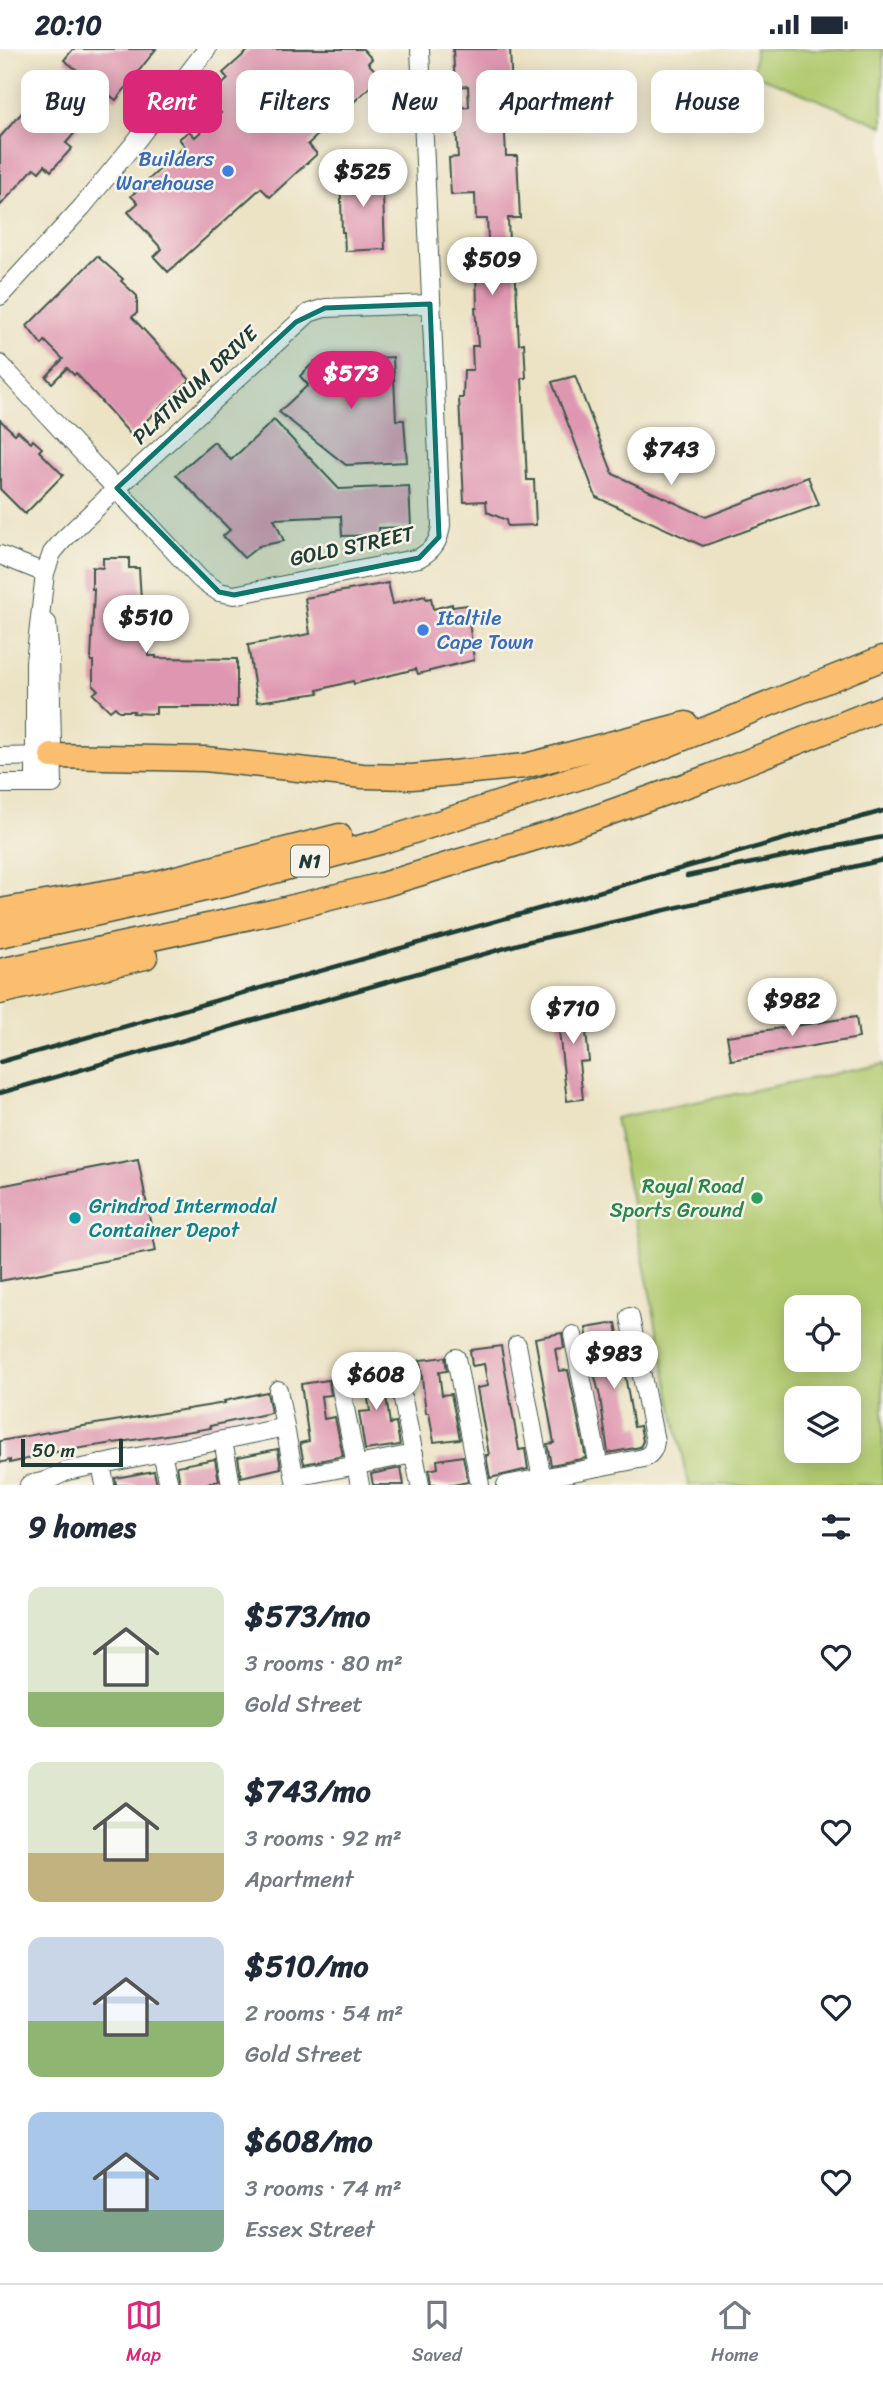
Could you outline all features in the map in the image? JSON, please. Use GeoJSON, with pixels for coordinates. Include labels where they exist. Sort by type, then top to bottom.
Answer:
{"type":"FeatureCollection","features":[{"type":"Feature","properties":{"kind":"highway","name":"N1"},"geometry":{"type":"LineString","coordinates":[[0,935],[231,883],[380,842],[614,766],[883,658]]}},
{"type":"Feature","properties":{"kind":"highway"},"geometry":{"type":"LineString","coordinates":[[44,756],[205,759],[363,776],[468,772],[525,766],[781,699]]}},
{"type":"Feature","properties":{"kind":"highway","name":"N1"},"geometry":{"type":"LineString","coordinates":[[0,971],[277,911],[382,885],[558,831],[709,777],[883,708]]}},
{"type":"Feature","properties":{"kind":"highway"},"geometry":{"type":"LineString","coordinates":[[0,911],[149,885],[365,829],[517,783],[614,766]]}},
{"type":"Feature","properties":{"kind":"highway"},"geometry":{"type":"LineString","coordinates":[[0,992],[204,942],[277,911]]}},
{"type":"Feature","properties":{"kind":"street"},"geometry":{"type":"LineString","coordinates":[[0,296],[90,197],[207,49]]}},
{"type":"Feature","properties":{"kind":"street","name":"GOLD STREET"},"geometry":{"type":"LineString","coordinates":[[117,488],[201,579],[219,592],[234,595],[419,558],[429,553],[439,537],[441,525],[420,49]]}},
{"type":"Feature","properties":{"kind":"street","name":"PLATINUM DRIVE"},"geometry":{"type":"LineString","coordinates":[[44,581],[52,553],[63,540],[309,313],[325,308],[430,304]]}},
{"type":"Feature","properties":{"kind":"street"},"geometry":{"type":"LineString","coordinates":[[0,364],[117,488]]}},
{"type":"Feature","properties":{"kind":"street"},"geometry":{"type":"LineString","coordinates":[[0,555],[44,581],[50,660],[44,784],[0,784]]}},
{"type":"Feature","properties":{"kind":"street"},"geometry":{"type":"LineString","coordinates":[[0,757],[44,756]]}},
{"type":"Feature","properties":{"kind":"street"},"geometry":{"type":"LineString","coordinates":[[506,1485],[542,1481],[644,1458],[650,1454],[654,1441],[630,1317]]}},
{"type":"Feature","properties":{"kind":"street"},"geometry":{"type":"LineString","coordinates":[[573,1335],[598,1467]]}},
{"type":"Feature","properties":{"kind":"street"},"geometry":{"type":"LineString","coordinates":[[517,1345],[542,1481]]}},
{"type":"Feature","properties":{"kind":"street"},"geometry":{"type":"LineString","coordinates":[[456,1358],[480,1485]]}},
{"type":"Feature","properties":{"kind":"street"},"geometry":{"type":"LineString","coordinates":[[396,1365],[420,1485]]}},
{"type":"Feature","properties":{"kind":"street"},"geometry":{"type":"LineString","coordinates":[[340,1383],[360,1485]]}},
{"type":"Feature","properties":{"kind":"street"},"geometry":{"type":"LineString","coordinates":[[278,1390],[296,1481],[356,1465],[414,1454]]}},
{"type":"Feature","properties":{"kind":"street"},"geometry":{"type":"LineString","coordinates":[[29,1485],[46,1481],[67,1471],[276,1429]]}},
{"type":"Feature","properties":{"kind":"street"},"geometry":{"type":"LineString","coordinates":[[223,1440],[231,1485]]}},
{"type":"Feature","properties":{"kind":"street"},"geometry":{"type":"LineString","coordinates":[[162,1452],[169,1485]]}},
{"type":"Feature","properties":{"kind":"street"},"geometry":{"type":"LineString","coordinates":[[101,1464],[105,1485]]}},
{"type":"Feature","properties":{"kind":"highlighted area"},"geometry":{"type":"Polygon","coordinates":[[[430,304],[439,537],[419,558],[234,595],[219,592],[117,488],[296,322],[325,308],[430,304]]]}},
{"type":"Feature","properties":{"kind":"green space"},"geometry":{"type":"Polygon","coordinates":[[[755,49],[883,49],[883,126],[764,78],[764,70],[754,70],[755,49]]]}},
{"type":"Feature","properties":{"kind":"green space","name":"Royal Road Sports Ground"},"geometry":{"type":"Polygon","coordinates":[[[883,1064],[883,1485],[688,1485],[615,1118],[883,1064]]]}},
{"type":"Feature","properties":{"kind":"building"},"geometry":{"type":"Polygon","coordinates":[[[73,49],[156,49],[140,70],[123,70],[123,91],[116,100],[109,95],[109,70],[77,70],[64,60],[73,49]]]}},
{"type":"Feature","properties":{"kind":"building","name":"Builders Warehouse"},"geometry":{"type":"Polygon","coordinates":[[[250,49],[363,49],[372,59],[368,63],[374,70],[368,70],[368,89],[354,102],[354,70],[236,70],[236,133],[320,133],[308,144],[317,154],[270,197],[261,188],[168,272],[154,257],[162,249],[128,212],[138,203],[131,196],[185,146],[179,139],[186,133],[195,137],[199,133],[222,133],[222,85],[228,79],[223,73],[250,49]]]}},
{"type":"Feature","properties":{"kind":"building"},"geometry":{"type":"Polygon","coordinates":[[[453,49],[510,49],[511,70],[476,70],[476,133],[505,133],[506,156],[517,156],[520,218],[508,218],[509,243],[514,243],[519,344],[524,343],[526,378],[522,378],[527,480],[534,480],[536,525],[507,526],[506,520],[487,512],[486,501],[464,502],[459,398],[463,398],[464,370],[473,370],[472,346],[478,346],[476,270],[480,270],[480,259],[489,259],[487,219],[476,219],[475,194],[451,195],[449,158],[458,157],[457,133],[462,133],[462,108],[469,107],[468,86],[462,86],[462,70],[454,70],[453,49]]]}},
{"type":"Feature","properties":{"kind":"building"},"geometry":{"type":"Polygon","coordinates":[[[21,114],[21,133],[75,133],[66,143],[72,148],[51,171],[45,165],[39,172],[34,168],[0,206],[0,137],[21,114]]]}},
{"type":"Feature","properties":{"kind":"building"},"geometry":{"type":"Polygon","coordinates":[[[382,168],[385,249],[345,251],[340,169],[382,168]]]}},
{"type":"Feature","properties":{"kind":"building"},"geometry":{"type":"Polygon","coordinates":[[[97,256],[123,279],[121,281],[137,296],[137,313],[132,317],[190,380],[131,435],[76,373],[74,375],[67,368],[52,383],[46,377],[63,359],[45,341],[42,345],[27,326],[97,256]]]}},
{"type":"Feature","properties":{"kind":"building"},"geometry":{"type":"Polygon","coordinates":[[[393,357],[396,420],[404,420],[407,462],[346,465],[279,412],[308,385],[300,376],[315,361],[393,357]]]}},
{"type":"Feature","properties":{"kind":"building"},"geometry":{"type":"Polygon","coordinates":[[[575,376],[613,474],[706,517],[808,477],[819,505],[703,546],[596,497],[552,382],[575,376]]]}},
{"type":"Feature","properties":{"kind":"building"},"geometry":{"type":"Polygon","coordinates":[[[0,420],[15,434],[18,431],[31,443],[33,440],[42,448],[39,451],[63,475],[25,514],[0,489],[0,420]]]}},
{"type":"Feature","properties":{"kind":"building"},"geometry":{"type":"Polygon","coordinates":[[[274,420],[339,489],[409,486],[411,527],[379,528],[379,535],[342,536],[341,516],[274,519],[284,541],[259,546],[244,558],[223,536],[230,530],[176,475],[214,442],[231,460],[274,420]]]}},
{"type":"Feature","properties":{"kind":"building"},"geometry":{"type":"Polygon","coordinates":[[[103,558],[129,558],[129,568],[139,568],[139,632],[149,632],[149,656],[237,659],[237,707],[156,707],[156,714],[119,711],[115,707],[110,711],[93,694],[98,690],[93,685],[91,661],[94,589],[92,567],[103,568],[103,558]]]}},
{"type":"Feature","properties":{"kind":"building"},"geometry":{"type":"Polygon","coordinates":[[[388,583],[393,604],[425,596],[426,599],[431,598],[433,609],[452,604],[452,607],[467,605],[474,660],[418,674],[416,669],[354,684],[353,681],[318,690],[319,693],[257,702],[248,645],[310,634],[305,598],[388,583]]]}},
{"type":"Feature","properties":{"kind":"building"},"geometry":{"type":"Polygon","coordinates":[[[583,1002],[589,1061],[579,1062],[583,1099],[567,1101],[556,1005],[583,1002]]]}},
{"type":"Feature","properties":{"kind":"building"},"geometry":{"type":"Polygon","coordinates":[[[856,1017],[859,1038],[731,1060],[727,1036],[856,1017]]]}},
{"type":"Feature","properties":{"kind":"building","name":"Grindrod Intermodal Container Depot"},"geometry":{"type":"Polygon","coordinates":[[[138,1159],[156,1251],[0,1281],[0,1186],[138,1159]]]}},
{"type":"Feature","properties":{"kind":"building"},"geometry":{"type":"Polygon","coordinates":[[[616,1323],[634,1427],[640,1426],[643,1441],[640,1447],[608,1453],[600,1397],[592,1365],[604,1363],[600,1340],[588,1343],[586,1328],[616,1323]]]}},
{"type":"Feature","properties":{"kind":"building"},"geometry":{"type":"Polygon","coordinates":[[[562,1333],[564,1348],[555,1349],[559,1371],[568,1370],[586,1458],[551,1465],[547,1444],[554,1443],[535,1338],[562,1333]]]}},
{"type":"Feature","properties":{"kind":"building"},"geometry":{"type":"Polygon","coordinates":[[[501,1346],[519,1450],[525,1449],[528,1469],[490,1478],[486,1455],[489,1455],[477,1388],[488,1386],[484,1364],[472,1366],[470,1350],[501,1346]]]}},
{"type":"Feature","properties":{"kind":"building"},"geometry":{"type":"Polygon","coordinates":[[[445,1357],[447,1371],[439,1372],[442,1395],[451,1394],[460,1439],[434,1442],[429,1413],[426,1413],[420,1360],[445,1357]]]}},
{"type":"Feature","properties":{"kind":"building"},"geometry":{"type":"Polygon","coordinates":[[[382,1369],[390,1424],[396,1423],[400,1445],[365,1450],[359,1412],[370,1411],[366,1387],[353,1389],[351,1374],[382,1369]]]}},
{"type":"Feature","properties":{"kind":"building"},"geometry":{"type":"Polygon","coordinates":[[[329,1380],[331,1395],[321,1396],[324,1419],[335,1417],[343,1456],[304,1464],[300,1443],[309,1441],[301,1384],[329,1380]]]}},
{"type":"Feature","properties":{"kind":"building"},"geometry":{"type":"Polygon","coordinates":[[[267,1392],[271,1413],[210,1426],[211,1428],[0,1463],[0,1441],[225,1403],[224,1401],[267,1392]]]}},
{"type":"Feature","properties":{"kind":"building"},"geometry":{"type":"Polygon","coordinates":[[[278,1449],[281,1468],[241,1477],[238,1457],[278,1449]]]}},
{"type":"Feature","properties":{"kind":"building"},"geometry":{"type":"Polygon","coordinates":[[[463,1456],[468,1482],[431,1485],[429,1470],[438,1468],[437,1460],[463,1456]]]}},
{"type":"Feature","properties":{"kind":"building"},"geometry":{"type":"Polygon","coordinates":[[[215,1459],[219,1481],[201,1485],[180,1485],[177,1466],[215,1459]]]}},
{"type":"Feature","properties":{"kind":"building"},"geometry":{"type":"Polygon","coordinates":[[[401,1468],[404,1485],[373,1485],[371,1474],[401,1468]]]}},
{"type":"Feature","properties":{"kind":"building"},"geometry":{"type":"Polygon","coordinates":[[[154,1471],[157,1485],[116,1485],[115,1478],[154,1471]]]}},
{"type":"Feature","properties":{"kind":"railway"},"geometry":{"type":"LineString","coordinates":[[0,1062],[883,811]]}},
{"type":"Feature","properties":{"kind":"railway"},"geometry":{"type":"LineString","coordinates":[[687,876],[883,837]]}},
{"type":"Feature","properties":{"kind":"railway"},"geometry":{"type":"LineString","coordinates":[[0,1093],[526,942],[883,860]]}},
{"type":"Feature","properties":{"kind":"place","name":"Builders Warehouse"},"geometry":{"type":"Point","coordinates":[228,171]}},
{"type":"Feature","properties":{"kind":"place","name":"Italtile Cape Town"},"geometry":{"type":"Point","coordinates":[423,630]}},
{"type":"Feature","properties":{"kind":"place","name":"Royal Road Sports Ground"},"geometry":{"type":"Point","coordinates":[757,1198]}},
{"type":"Feature","properties":{"kind":"place","name":"Grindrod Intermodal Container Depot"},"geometry":{"type":"Point","coordinates":[75,1218]}}]}
